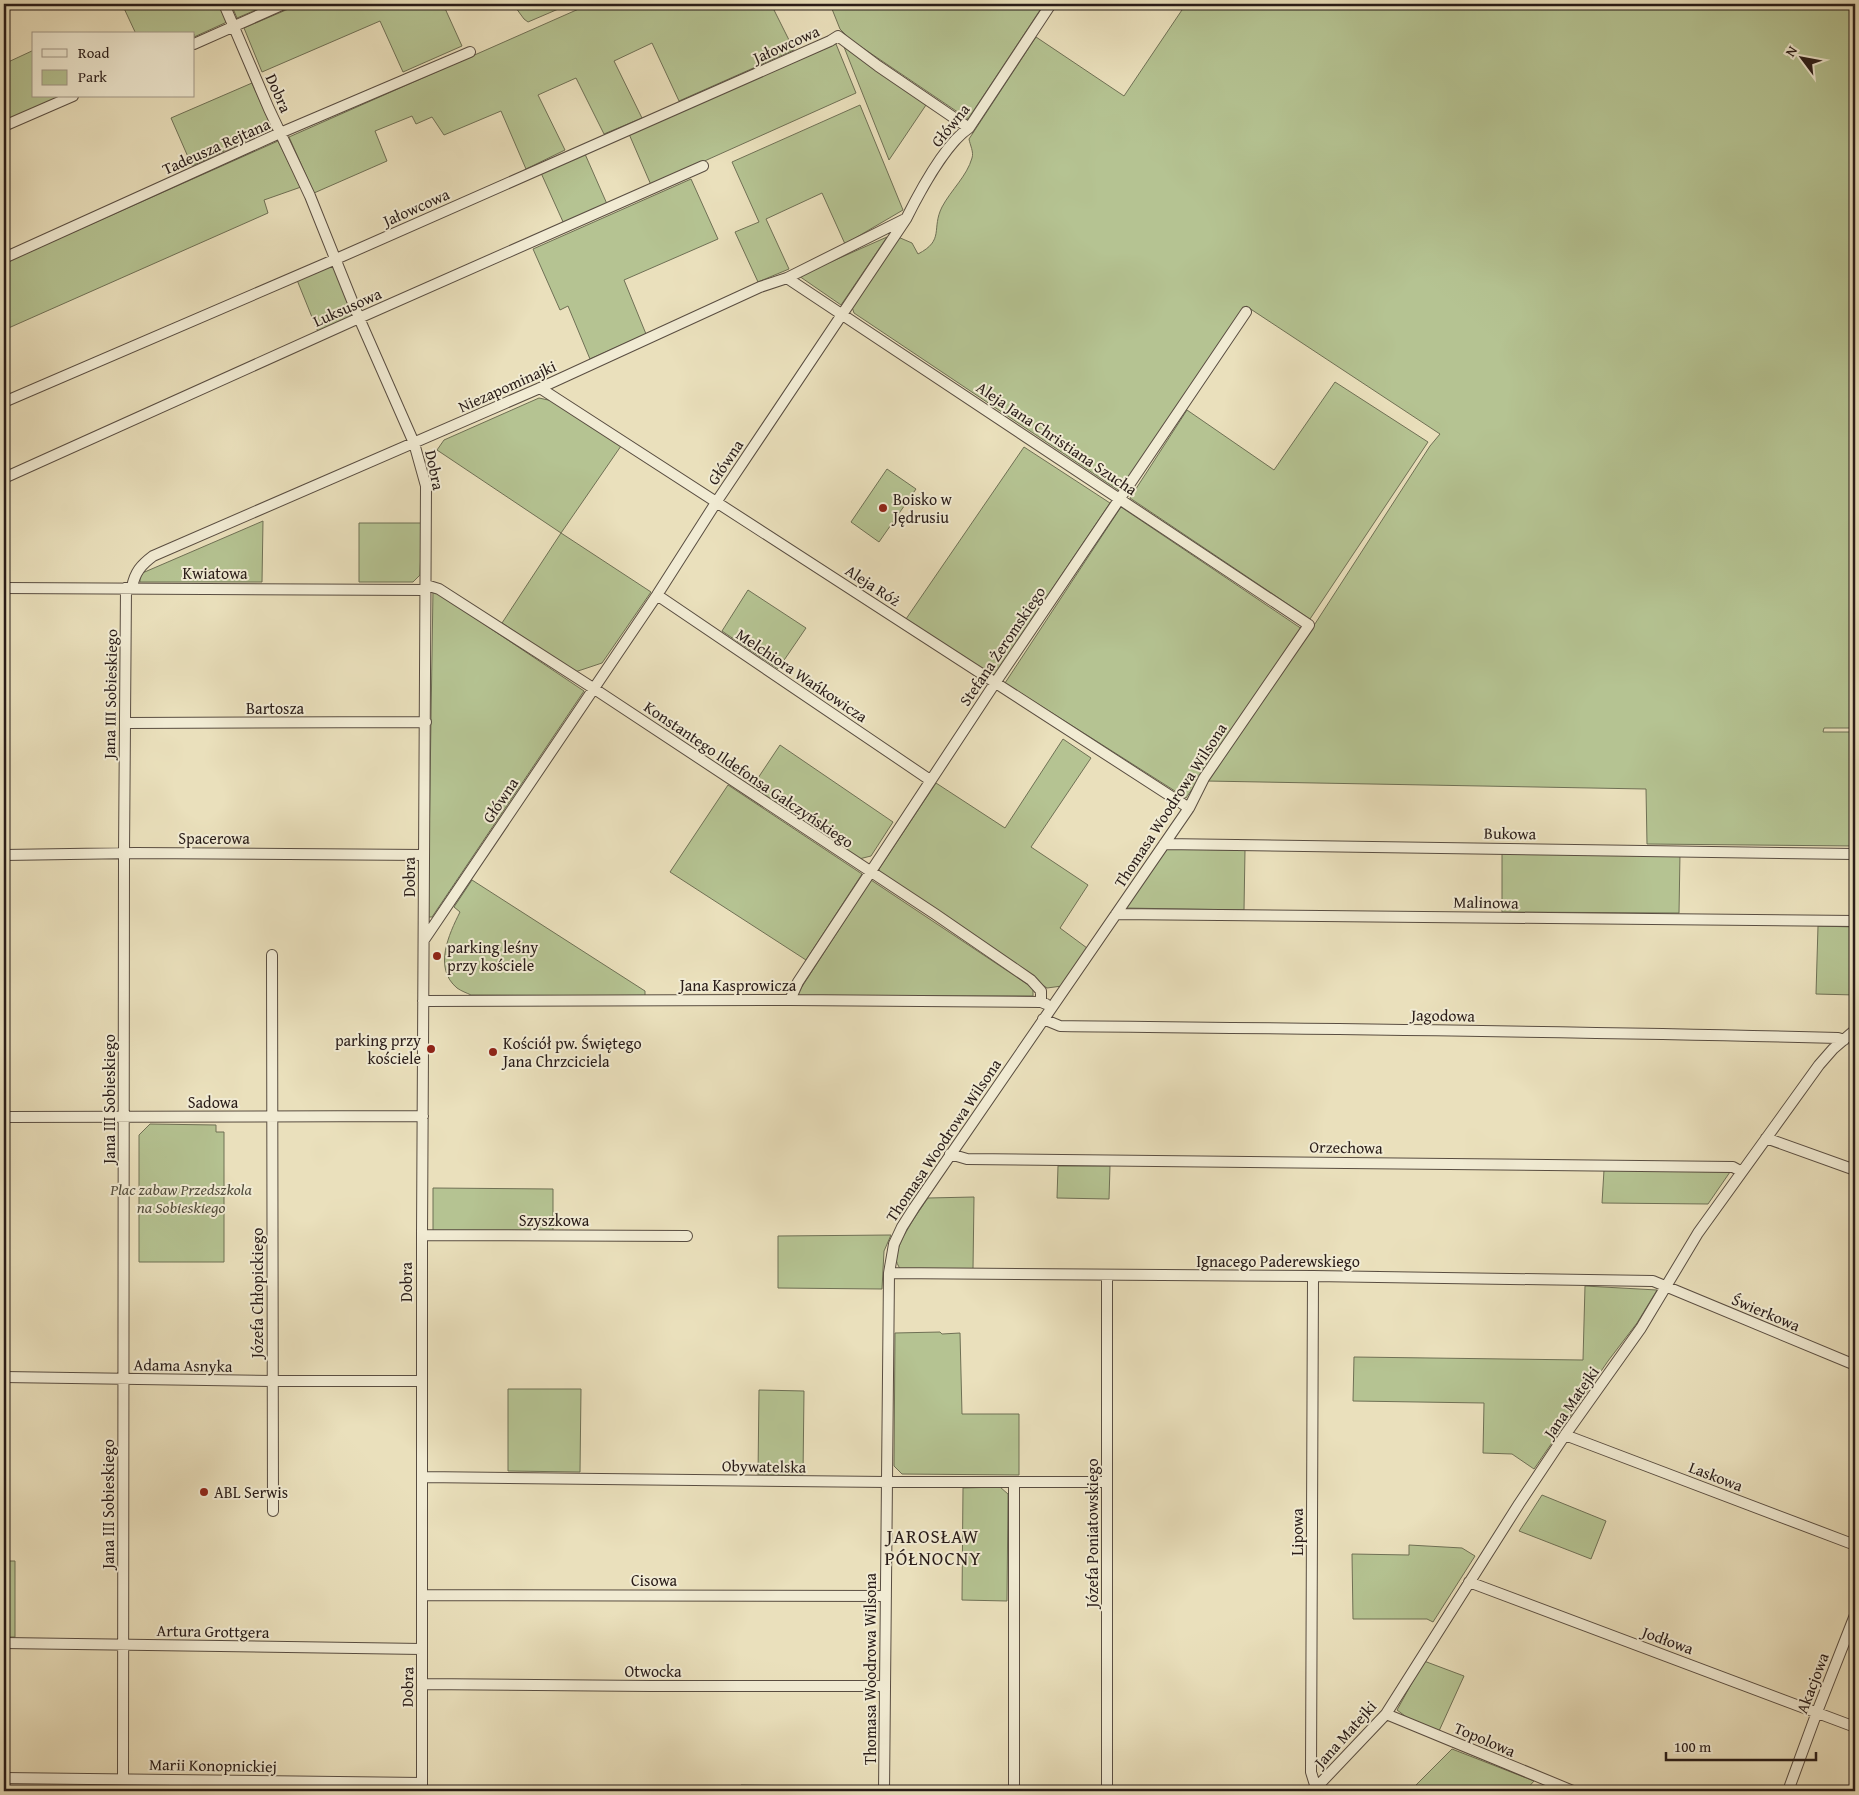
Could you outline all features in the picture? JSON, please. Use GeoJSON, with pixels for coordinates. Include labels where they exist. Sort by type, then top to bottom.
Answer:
{"type":"FeatureCollection","features":[{"type":"Feature","properties":{"kind":"street","name":"Dobra"},"geometry":{"type":"LineString","coordinates":[[224,4],[280,133],[310,196],[358,318],[414,443],[426,486],[422,1116],[422,1787]]}},
{"type":"Feature","properties":{"kind":"street"},"geometry":{"type":"LineString","coordinates":[[195,44],[284,4]]}},
{"type":"Feature","properties":{"kind":"street","name":"Główna"},"geometry":{"type":"LineString","coordinates":[[424,940],[657,595],[717,501],[906,219],[919,192],[933,171],[960,134],[970,128],[1052,4]]}},
{"type":"Feature","properties":{"kind":"street","name":"Jałowcowa"},"geometry":{"type":"LineString","coordinates":[[4,402],[336,259],[838,36],[878,66],[970,128]]}},
{"type":"Feature","properties":{"kind":"street","name":"Tadeusza Rejtana"},"geometry":{"type":"LineString","coordinates":[[4,258],[280,133],[470,52]]}},
{"type":"Feature","properties":{"kind":"street"},"geometry":{"type":"LineString","coordinates":[[4,126],[68,98]]}},
{"type":"Feature","properties":{"kind":"street","name":"Luksusowa"},"geometry":{"type":"LineString","coordinates":[[4,478],[358,318],[703,166]]}},
{"type":"Feature","properties":{"kind":"street","name":"Niezapominajki"},"geometry":{"type":"LineString","coordinates":[[129,588],[141,564],[153,556],[540,388],[760,287],[787,278],[906,219]]}},
{"type":"Feature","properties":{"kind":"street","name":"Aleja Jana Christiana Szucha"},"geometry":{"type":"LineString","coordinates":[[787,278],[1309,625]]}},
{"type":"Feature","properties":{"kind":"street","name":"Stefana Żeromskiego"},"geometry":{"type":"LineString","coordinates":[[790,1000],[798,982],[869,872],[1246,312]]}},
{"type":"Feature","properties":{"kind":"street","name":"Aleja Róż"},"geometry":{"type":"LineString","coordinates":[[540,388],[1188,808]]}},
{"type":"Feature","properties":{"kind":"street","name":"Kwiatowa"},"geometry":{"type":"LineString","coordinates":[[4,588],[426,587]]}},
{"type":"Feature","properties":{"kind":"street","name":"Konstantego Ildefonsa Gałczyńskiego"},"geometry":{"type":"LineString","coordinates":[[426,587],[440,590],[593,688],[935,914],[1031,980],[1040,991],[1041,1002]]}},
{"type":"Feature","properties":{"kind":"street","name":"Jana III Sobieskiego"},"geometry":{"type":"LineString","coordinates":[[123,1791],[124,853],[129,588]]}},
{"type":"Feature","properties":{"kind":"street","name":"Melchiora Wańkowicza"},"geometry":{"type":"LineString","coordinates":[[657,595],[930,780]]}},
{"type":"Feature","properties":{"kind":"street","name":"Thomasa Woodrowa Wilsona"},"geometry":{"type":"LineString","coordinates":[[884,1791],[889,1273],[894,1244],[902,1227],[950,1154],[1164,844],[1188,808],[1204,778],[1309,625]]}},
{"type":"Feature","properties":{"kind":"street","name":"Bartosza"},"geometry":{"type":"LineString","coordinates":[[125,722],[426,722]]}},
{"type":"Feature","properties":{"kind":"street","name":"Bukowa"},"geometry":{"type":"LineString","coordinates":[[1164,844],[1855,854]]}},
{"type":"Feature","properties":{"kind":"street","name":"Spacerowa"},"geometry":{"type":"LineString","coordinates":[[4,855],[124,853],[424,855]]}},
{"type":"Feature","properties":{"kind":"street","name":"Malinowa"},"geometry":{"type":"LineString","coordinates":[[1116,914],[1855,922]]}},
{"type":"Feature","properties":{"kind":"street","name":"Józefa Chłopickiego"},"geometry":{"type":"LineString","coordinates":[[272,955],[273,1511]]}},
{"type":"Feature","properties":{"kind":"street","name":"Jana Kasprowicza"},"geometry":{"type":"LineString","coordinates":[[423,1001],[790,1000],[1041,1002]]}},
{"type":"Feature","properties":{"kind":"street"},"geometry":{"type":"LineString","coordinates":[[1041,1002],[1051,1008]]}},
{"type":"Feature","properties":{"kind":"street","name":"Jagodowa"},"geometry":{"type":"LineString","coordinates":[[1043,1019],[1060,1026],[1507,1031],[1773,1036],[1838,1038],[1844,1040]]}},
{"type":"Feature","properties":{"kind":"street","name":"Jana Matejki"},"geometry":{"type":"LineString","coordinates":[[1315,1790],[1386,1714],[1565,1435],[1641,1328],[1698,1233],[1819,1065],[1855,1030]]}},
{"type":"Feature","properties":{"kind":"street","name":"Sadowa"},"geometry":{"type":"LineString","coordinates":[[4,1117],[271,1118],[422,1116]]}},
{"type":"Feature","properties":{"kind":"street"},"geometry":{"type":"LineString","coordinates":[[1766,1138],[1855,1170]]}},
{"type":"Feature","properties":{"kind":"street","name":"Orzechowa"},"geometry":{"type":"LineString","coordinates":[[950,1154],[967,1159],[1733,1167],[1742,1172]]}},
{"type":"Feature","properties":{"kind":"street","name":"Szyszkowa"},"geometry":{"type":"LineString","coordinates":[[422,1235],[687,1236]]}},
{"type":"Feature","properties":{"kind":"street","name":"Ignacego Paderewskiego"},"geometry":{"type":"LineString","coordinates":[[889,1273],[1653,1281],[1666,1287]]}},
{"type":"Feature","properties":{"kind":"street","name":"Józefa Poniatowskiego"},"geometry":{"type":"LineString","coordinates":[[1107,1276],[1108,1791]]}},
{"type":"Feature","properties":{"kind":"street","name":"Lipowa"},"geometry":{"type":"LineString","coordinates":[[1313,1276],[1311,1772],[1315,1790]]}},
{"type":"Feature","properties":{"kind":"street","name":"Świerkowa"},"geometry":{"type":"LineString","coordinates":[[1666,1287],[1855,1365]]}},
{"type":"Feature","properties":{"kind":"street","name":"Adama Asnyka"},"geometry":{"type":"LineString","coordinates":[[4,1378],[124,1378],[273,1382],[422,1381]]}},
{"type":"Feature","properties":{"kind":"street","name":"Laskowa"},"geometry":{"type":"LineString","coordinates":[[1565,1435],[1855,1545]]}},
{"type":"Feature","properties":{"kind":"street","name":"Obywatelska"},"geometry":{"type":"LineString","coordinates":[[422,1478],[1106,1482]]}},
{"type":"Feature","properties":{"kind":"street"},"geometry":{"type":"LineString","coordinates":[[1014,1482],[1014,1791]]}},
{"type":"Feature","properties":{"kind":"street","name":"Jodłowa"},"geometry":{"type":"LineString","coordinates":[[1469,1582],[1855,1726]]}},
{"type":"Feature","properties":{"kind":"street","name":"Cisowa"},"geometry":{"type":"LineString","coordinates":[[422,1595],[886,1596]]}},
{"type":"Feature","properties":{"kind":"street","name":"Akacjowa"},"geometry":{"type":"LineString","coordinates":[[1788,1791],[1816,1712],[1855,1614]]}},
{"type":"Feature","properties":{"kind":"street","name":"Artura Grottgera"},"geometry":{"type":"LineString","coordinates":[[4,1643],[422,1649]]}},
{"type":"Feature","properties":{"kind":"street","name":"Otwocka"},"geometry":{"type":"LineString","coordinates":[[422,1684],[885,1686]]}},
{"type":"Feature","properties":{"kind":"street","name":"Topolowa"},"geometry":{"type":"LineString","coordinates":[[1386,1714],[1573,1791]]}},
{"type":"Feature","properties":{"kind":"street","name":"Marii Konopnickiej"},"geometry":{"type":"LineString","coordinates":[[4,1778],[123,1779],[422,1787]]}},
{"type":"Feature","properties":{"kind":"green space"},"geometry":{"type":"Polygon","coordinates":[[[122,4],[219,4],[227,22],[195,37],[195,32],[135,32],[122,4]]]}},
{"type":"Feature","properties":{"kind":"green space"},"geometry":{"type":"Polygon","coordinates":[[[231,4],[265,4],[265,6],[237,18],[231,4]]]}},
{"type":"Feature","properties":{"kind":"green space"},"geometry":{"type":"Polygon","coordinates":[[[300,4],[443,4],[462,46],[403,72],[380,21],[262,72],[244,28],[300,4]]]}},
{"type":"Feature","properties":{"kind":"green space"},"geometry":{"type":"Polygon","coordinates":[[[513,4],[570,4],[528,22],[513,4]]]}},
{"type":"Feature","properties":{"kind":"green space"},"geometry":{"type":"Polygon","coordinates":[[[590,4],[771,4],[794,50],[679,101],[652,43],[614,61],[642,118],[604,134],[576,78],[538,95],[565,150],[526,169],[501,111],[444,135],[432,117],[416,124],[412,116],[375,131],[387,161],[314,193],[289,137],[590,4]]]}},
{"type":"Feature","properties":{"kind":"green space"},"geometry":{"type":"Polygon","coordinates":[[[830,4],[1044,4],[968,119],[851,40],[840,29],[830,4]]]}},
{"type":"Feature","properties":{"kind":"green space"},"geometry":{"type":"Polygon","coordinates":[[[1186,4],[1855,4],[1855,728],[1824,728],[1823,732],[1855,732],[1855,846],[1647,844],[1646,789],[1206,781],[1311,630],[1430,446],[1440,434],[1246,306],[1121,492],[854,313],[852,307],[898,237],[912,243],[918,254],[932,244],[935,239],[937,222],[942,207],[970,165],[972,151],[969,139],[1036,37],[1124,96],[1186,4]]]}},
{"type":"Feature","properties":{"kind":"green space"},"geometry":{"type":"Polygon","coordinates":[[[836,44],[856,93],[651,185],[629,134],[836,44]]]}},
{"type":"Feature","properties":{"kind":"green space"},"geometry":{"type":"Polygon","coordinates":[[[844,47],[926,105],[889,160],[844,47]]]}},
{"type":"Feature","properties":{"kind":"green space"},"geometry":{"type":"Polygon","coordinates":[[[32,51],[32,98],[58,98],[4,122],[4,59],[6,63],[32,51]]]}},
{"type":"Feature","properties":{"kind":"green space"},"geometry":{"type":"Polygon","coordinates":[[[252,83],[269,121],[265,132],[192,166],[171,118],[252,83]]]}},
{"type":"Feature","properties":{"kind":"green space"},"geometry":{"type":"Polygon","coordinates":[[[860,105],[903,210],[845,244],[822,193],[766,219],[789,269],[758,282],[735,232],[759,222],[732,162],[860,105]]]}},
{"type":"Feature","properties":{"kind":"green space"},"geometry":{"type":"Polygon","coordinates":[[[278,141],[301,187],[264,200],[268,213],[4,330],[4,263],[278,141]]]}},
{"type":"Feature","properties":{"kind":"green space"},"geometry":{"type":"Polygon","coordinates":[[[585,154],[607,204],[564,224],[541,173],[585,154]]]}},
{"type":"Feature","properties":{"kind":"green space"},"geometry":{"type":"Polygon","coordinates":[[[691,179],[718,239],[624,280],[646,334],[590,359],[568,306],[560,310],[533,249],[691,179]]]}},
{"type":"Feature","properties":{"kind":"green space"},"geometry":{"type":"Polygon","coordinates":[[[887,237],[841,305],[799,276],[887,237]]]}},
{"type":"Feature","properties":{"kind":"green space"},"geometry":{"type":"Polygon","coordinates":[[[333,266],[354,316],[318,332],[297,280],[333,266]]]}},
{"type":"Feature","properties":{"kind":"green space"},"geometry":{"type":"Polygon","coordinates":[[[1335,382],[1428,442],[1310,619],[1130,498],[1187,410],[1274,470],[1335,382]]]}},
{"type":"Feature","properties":{"kind":"green space"},"geometry":{"type":"Polygon","coordinates":[[[539,398],[553,401],[621,446],[561,533],[437,450],[444,440],[539,398]]]}},
{"type":"Feature","properties":{"kind":"green space"},"geometry":{"type":"Polygon","coordinates":[[[1024,447],[1110,503],[992,678],[906,619],[1024,447]]]}},
{"type":"Feature","properties":{"kind":"green space"},"geometry":{"type":"Polygon","coordinates":[[[887,469],[916,489],[879,542],[851,522],[887,469]]]}},
{"type":"Feature","properties":{"kind":"green space"},"geometry":{"type":"Polygon","coordinates":[[[1121,507],[1302,629],[1186,798],[1005,683],[1121,507]]]}},
{"type":"Feature","properties":{"kind":"green space"},"geometry":{"type":"Polygon","coordinates":[[[263,521],[262,582],[140,582],[140,574],[263,521]]]}},
{"type":"Feature","properties":{"kind":"green space"},"geometry":{"type":"Polygon","coordinates":[[[359,523],[422,523],[420,575],[413,582],[359,582],[359,523]]]}},
{"type":"Feature","properties":{"kind":"green space"},"geometry":{"type":"Polygon","coordinates":[[[561,533],[651,592],[602,663],[575,672],[502,623],[561,533]]]}},
{"type":"Feature","properties":{"kind":"green space"},"geometry":{"type":"Polygon","coordinates":[[[433,590],[584,691],[432,917],[428,917],[433,590]]]}},
{"type":"Feature","properties":{"kind":"green space"},"geometry":{"type":"Polygon","coordinates":[[[748,590],[806,628],[778,669],[722,631],[748,590]]]}},
{"type":"Feature","properties":{"kind":"green space"},"geometry":{"type":"Polygon","coordinates":[[[1063,739],[1091,758],[1031,847],[1088,885],[1060,928],[1087,948],[1062,986],[1047,988],[880,876],[879,869],[936,783],[1005,828],[1063,739]]]}},
{"type":"Feature","properties":{"kind":"green space"},"geometry":{"type":"Polygon","coordinates":[[[780,745],[893,822],[871,856],[859,859],[752,787],[780,745]]]}},
{"type":"Feature","properties":{"kind":"green space"},"geometry":{"type":"Polygon","coordinates":[[[728,785],[862,874],[806,960],[670,872],[728,785]]]}},
{"type":"Feature","properties":{"kind":"green space"},"geometry":{"type":"Polygon","coordinates":[[[1162,849],[1245,850],[1244,910],[1124,908],[1162,849]]]}},
{"type":"Feature","properties":{"kind":"green space"},"geometry":{"type":"Polygon","coordinates":[[[1502,852],[1680,854],[1679,913],[1502,912],[1502,852]]]}},
{"type":"Feature","properties":{"kind":"green space"},"geometry":{"type":"Polygon","coordinates":[[[472,880],[645,991],[645,996],[471,995],[457,988],[450,980],[446,971],[445,951],[460,912],[454,907],[472,880]]]}},
{"type":"Feature","properties":{"kind":"green space"},"geometry":{"type":"Polygon","coordinates":[[[871,880],[1033,988],[1033,996],[796,996],[871,880]]]}},
{"type":"Feature","properties":{"kind":"green space"},"geometry":{"type":"Polygon","coordinates":[[[1818,926],[1855,927],[1855,995],[1816,994],[1818,926]]]}},
{"type":"Feature","properties":{"kind":"green space","name":"Plac zabaw Przedszkola na Sobieskiego"},"geometry":{"type":"Polygon","coordinates":[[[150,1124],[216,1125],[216,1132],[224,1132],[224,1262],[139,1262],[139,1135],[150,1124]]]}},
{"type":"Feature","properties":{"kind":"green space"},"geometry":{"type":"Polygon","coordinates":[[[1058,1166],[1110,1166],[1109,1199],[1057,1198],[1058,1166]]]}},
{"type":"Feature","properties":{"kind":"green space"},"geometry":{"type":"Polygon","coordinates":[[[1604,1170],[1730,1172],[1708,1204],[1602,1203],[1604,1170]]]}},
{"type":"Feature","properties":{"kind":"green space"},"geometry":{"type":"Polygon","coordinates":[[[433,1188],[553,1189],[553,1231],[433,1232],[433,1188]]]}},
{"type":"Feature","properties":{"kind":"green space"},"geometry":{"type":"Polygon","coordinates":[[[974,1197],[973,1269],[900,1269],[896,1258],[897,1251],[909,1227],[928,1198],[974,1197]]]}},
{"type":"Feature","properties":{"kind":"green space"},"geometry":{"type":"Polygon","coordinates":[[[891,1235],[884,1251],[882,1289],[778,1288],[778,1236],[891,1235]]]}},
{"type":"Feature","properties":{"kind":"green space"},"geometry":{"type":"Polygon","coordinates":[[[1585,1286],[1657,1290],[1637,1323],[1608,1361],[1534,1469],[1512,1454],[1483,1453],[1484,1403],[1353,1401],[1354,1357],[1583,1360],[1585,1286]]]}},
{"type":"Feature","properties":{"kind":"green space"},"geometry":{"type":"Polygon","coordinates":[[[940,1332],[942,1334],[960,1333],[962,1414],[1019,1414],[1019,1475],[902,1474],[894,1466],[895,1333],[940,1332]]]}},
{"type":"Feature","properties":{"kind":"green space"},"geometry":{"type":"Polygon","coordinates":[[[508,1389],[581,1389],[580,1472],[508,1471],[508,1389]]]}},
{"type":"Feature","properties":{"kind":"green space"},"geometry":{"type":"Polygon","coordinates":[[[759,1390],[804,1391],[803,1475],[758,1475],[759,1390]]]}},
{"type":"Feature","properties":{"kind":"green space"},"geometry":{"type":"Polygon","coordinates":[[[1000,1487],[1008,1494],[1007,1601],[962,1600],[963,1488],[1000,1487]]]}},
{"type":"Feature","properties":{"kind":"green space"},"geometry":{"type":"Polygon","coordinates":[[[1542,1495],[1606,1521],[1591,1559],[1519,1531],[1542,1495]]]}},
{"type":"Feature","properties":{"kind":"green space"},"geometry":{"type":"Polygon","coordinates":[[[1409,1545],[1462,1548],[1475,1556],[1433,1622],[1427,1619],[1353,1619],[1352,1554],[1409,1555],[1409,1545]]]}},
{"type":"Feature","properties":{"kind":"green space"},"geometry":{"type":"Polygon","coordinates":[[[4,1561],[15,1561],[15,1637],[4,1637],[4,1561]]]}},
{"type":"Feature","properties":{"kind":"green space"},"geometry":{"type":"Polygon","coordinates":[[[1424,1661],[1464,1676],[1439,1731],[1409,1719],[1397,1710],[1424,1661]]]}},
{"type":"Feature","properties":{"kind":"green space"},"geometry":{"type":"Polygon","coordinates":[[[1452,1749],[1534,1781],[1525,1791],[1410,1791],[1452,1749]]]}},
{"type":"Feature","properties":{"kind":"green space"},"geometry":{"type":"Polygon","coordinates":[[[741,1785],[879,1787],[879,1791],[741,1791],[741,1785]]]}},
{"type":"Feature","properties":{"kind":"place","name":"Boisko w Jędrusiu"},"geometry":{"type":"Point","coordinates":[883,508]}},
{"type":"Feature","properties":{"kind":"place","name":"parking leśny przy kościele"},"geometry":{"type":"Point","coordinates":[437,956]}},
{"type":"Feature","properties":{"kind":"place","name":"parking przy kościele"},"geometry":{"type":"Point","coordinates":[431,1049]}},
{"type":"Feature","properties":{"kind":"place","name":"Kościół pw. Świętego Jana Chrzciciela"},"geometry":{"type":"Point","coordinates":[493,1052]}},
{"type":"Feature","properties":{"kind":"place","name":"ABL Serwis"},"geometry":{"type":"Point","coordinates":[204,1492]}},
{"type":"Feature","properties":{"kind":"district","name":"JAROSŁAW PÓŁNOCNY"},"geometry":{"type":"Point","coordinates":[933,1547]}}]}
